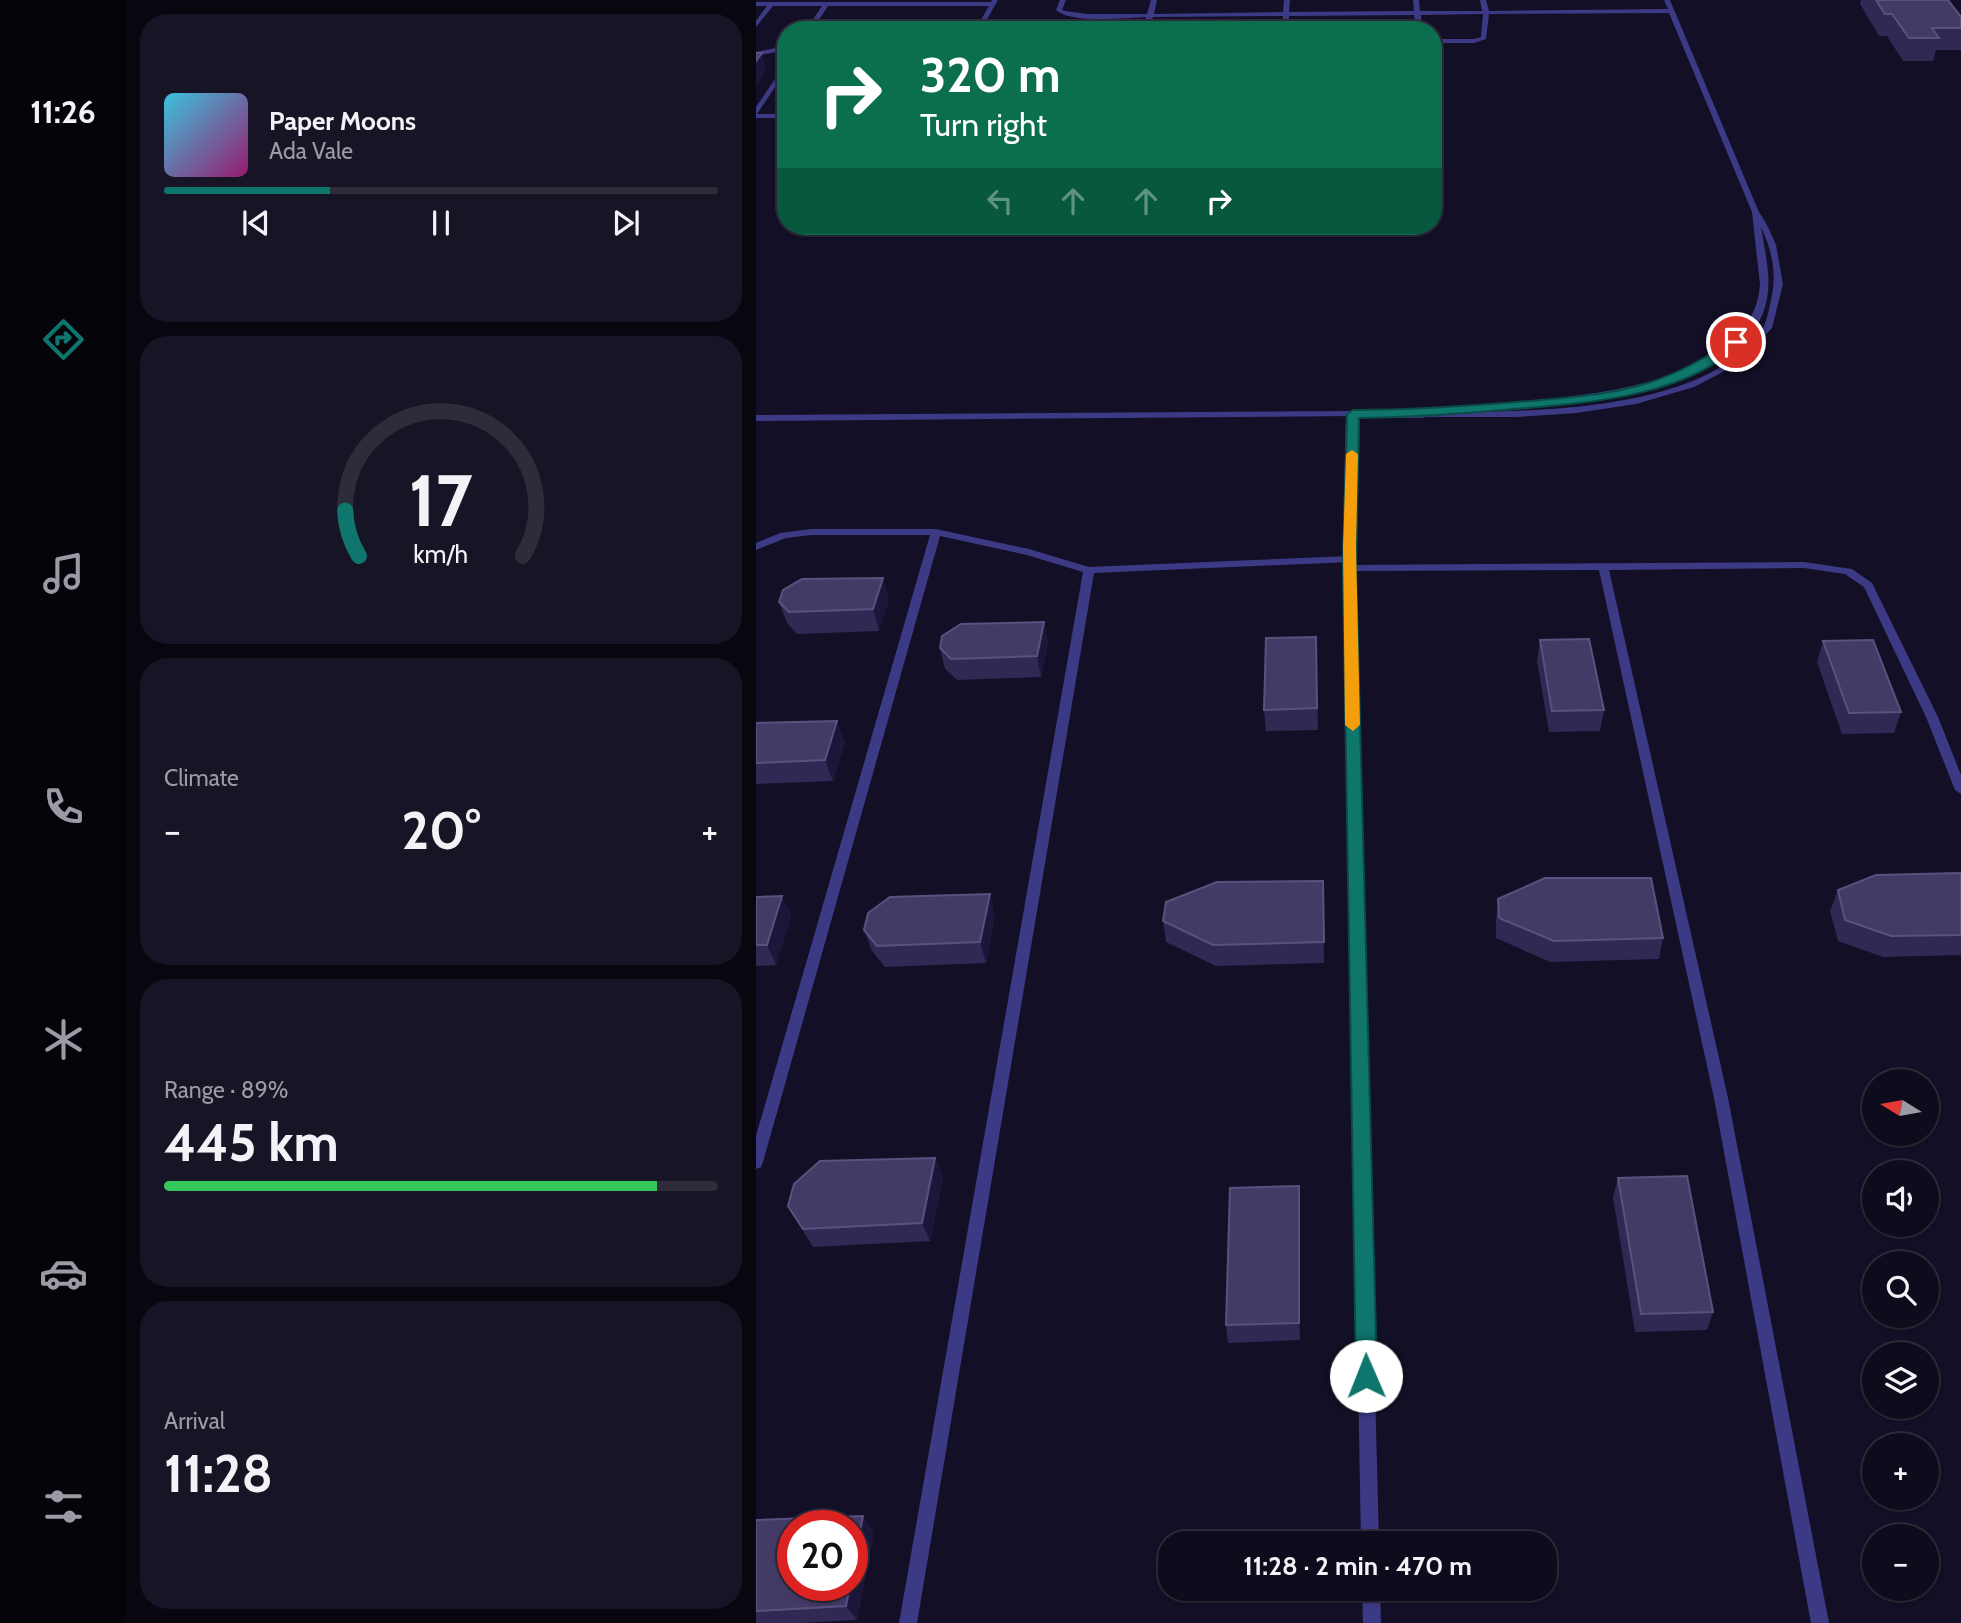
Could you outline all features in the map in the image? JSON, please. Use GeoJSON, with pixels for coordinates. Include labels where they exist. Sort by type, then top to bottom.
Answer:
{"type":"FeatureCollection","features":[{"type":"Feature","properties":{"kind":"street"},"geometry":{"type":"LineString","coordinates":[[1350,564],[1353,414],[1423,414]]}},
{"type":"Feature","properties":{"kind":"lane"},"geometry":{"type":"LineString","coordinates":[[1063,0],[1059,10],[1070,16],[1672,11]]}},
{"type":"Feature","properties":{"kind":"lane"},"geometry":{"type":"LineString","coordinates":[[1148,21],[1154,0]]}},
{"type":"Feature","properties":{"kind":"lane"},"geometry":{"type":"LineString","coordinates":[[1286,21],[1287,0]]}},
{"type":"Feature","properties":{"kind":"lane"},"geometry":{"type":"LineString","coordinates":[[1416,0],[1418,21]]}},
{"type":"Feature","properties":{"kind":"lane"},"geometry":{"type":"LineString","coordinates":[[1442,41],[1474,41],[1484,38],[1486,13],[1483,0]]}},
{"type":"Feature","properties":{"kind":"lane"},"geometry":{"type":"LineString","coordinates":[[1423,414],[1475,415],[1585,410],[1643,399],[1715,374],[1762,339],[1774,321],[1779,275],[1776,257],[1764,223],[1754,209],[1667,0]]}},
{"type":"Feature","properties":{"kind":"lane"},"geometry":{"type":"LineString","coordinates":[[756,4],[994,2]]}},
{"type":"Feature","properties":{"kind":"lane"},"geometry":{"type":"LineString","coordinates":[[983,21],[994,2]]}},
{"type":"Feature","properties":{"kind":"lane"},"geometry":{"type":"LineString","coordinates":[[756,25],[771,4]]}},
{"type":"Feature","properties":{"kind":"lane"},"geometry":{"type":"LineString","coordinates":[[815,21],[827,4]]}},
{"type":"Feature","properties":{"kind":"lane"},"geometry":{"type":"LineString","coordinates":[[756,54],[777,50]]}},
{"type":"Feature","properties":{"kind":"lane"},"geometry":{"type":"LineString","coordinates":[[777,80],[756,114],[777,115]]}},
{"type":"Feature","properties":{"kind":"lane"},"geometry":{"type":"LineString","coordinates":[[1423,414],[1615,394],[1674,378],[1715,358],[1747,331],[1762,306],[1762,261],[1754,209]]}},
{"type":"Feature","properties":{"kind":"lane"},"geometry":{"type":"LineString","coordinates":[[756,418],[1353,414]]}},
{"type":"Feature","properties":{"kind":"lane"},"geometry":{"type":"LineString","coordinates":[[756,547],[784,536],[811,532],[936,532],[1028,552],[1089,570],[1350,564],[1804,565],[1848,571],[1868,585],[1932,717],[1961,790]]}},
{"type":"Feature","properties":{"kind":"lane"},"geometry":{"type":"LineString","coordinates":[[756,1162],[936,532]]}},
{"type":"Feature","properties":{"kind":"lane"},"geometry":{"type":"LineString","coordinates":[[1350,564],[1370,1531]]}},
{"type":"Feature","properties":{"kind":"lane"},"geometry":{"type":"LineString","coordinates":[[1603,566],[1721,1098],[1820,1623]]}},
{"type":"Feature","properties":{"kind":"lane"},"geometry":{"type":"LineString","coordinates":[[908,1623],[1089,570]]}},
{"type":"Feature","properties":{"kind":"lane"},"geometry":{"type":"LineString","coordinates":[[1371,1601],[1372,1623]]}},
{"type":"Feature","properties":{"kind":"building"},"geometry":{"type":"Polygon","coordinates":[[[1876,0],[1948,0],[1961,17],[1961,28],[1932,28],[1939,38],[1909,38],[1892,14],[1885,14],[1876,0]]]}},
{"type":"Feature","properties":{"kind":"building"},"geometry":{"type":"Polygon","coordinates":[[[883,578],[873,609],[789,612],[779,602],[783,590],[802,579],[883,578]]]}},
{"type":"Feature","properties":{"kind":"building"},"geometry":{"type":"Polygon","coordinates":[[[1044,622],[1037,656],[951,659],[940,648],[942,636],[961,624],[1044,622]]]}},
{"type":"Feature","properties":{"kind":"building"},"geometry":{"type":"Polygon","coordinates":[[[1316,637],[1317,708],[1264,710],[1266,638],[1316,637]]]}},
{"type":"Feature","properties":{"kind":"building"},"geometry":{"type":"Polygon","coordinates":[[[1589,639],[1604,710],[1552,711],[1540,640],[1589,639]]]}},
{"type":"Feature","properties":{"kind":"building"},"geometry":{"type":"Polygon","coordinates":[[[1873,640],[1901,712],[1849,713],[1823,641],[1873,640]]]}},
{"type":"Feature","properties":{"kind":"building"},"geometry":{"type":"Polygon","coordinates":[[[837,721],[825,760],[756,763],[756,723],[837,721]]]}},
{"type":"Feature","properties":{"kind":"building"},"geometry":{"type":"Polygon","coordinates":[[[1961,873],[1961,935],[1891,936],[1845,920],[1838,890],[1876,875],[1961,873]]]}},
{"type":"Feature","properties":{"kind":"building"},"geometry":{"type":"Polygon","coordinates":[[[1545,878],[1651,878],[1663,938],[1554,941],[1499,918],[1498,899],[1545,878]]]}},
{"type":"Feature","properties":{"kind":"building"},"geometry":{"type":"Polygon","coordinates":[[[1323,881],[1324,942],[1213,945],[1163,921],[1166,902],[1217,882],[1323,881]]]}},
{"type":"Feature","properties":{"kind":"building"},"geometry":{"type":"Polygon","coordinates":[[[990,894],[980,942],[877,946],[864,930],[868,913],[890,897],[990,894]]]}},
{"type":"Feature","properties":{"kind":"building"},"geometry":{"type":"Polygon","coordinates":[[[782,896],[767,945],[756,945],[756,897],[782,896]]]}},
{"type":"Feature","properties":{"kind":"building"},"geometry":{"type":"Polygon","coordinates":[[[935,1158],[922,1223],[803,1229],[788,1206],[794,1184],[820,1161],[935,1158]]]}},
{"type":"Feature","properties":{"kind":"building"},"geometry":{"type":"Polygon","coordinates":[[[1687,1176],[1713,1312],[1641,1314],[1618,1178],[1687,1176]]]}},
{"type":"Feature","properties":{"kind":"building"},"geometry":{"type":"Polygon","coordinates":[[[1299,1186],[1299,1323],[1226,1325],[1230,1188],[1299,1186]]]}},
{"type":"Feature","properties":{"kind":"building"},"geometry":{"type":"Polygon","coordinates":[[[777,1519],[777,1601],[847,1601],[846,1606],[756,1611],[756,1520],[777,1519]]]}},
{"type":"Feature","properties":{"kind":"slow traffic"},"geometry":{"type":"LineString","coordinates":[[1352,454],[1349,548],[1353,725]]}},
{"type":"Feature","properties":{"kind":"route"},"geometry":{"type":"LineString","coordinates":[[1366,1376],[1349,568],[1353,414],[1423,414],[1564,402],[1628,392],[1692,371],[1736,342]]}}]}
